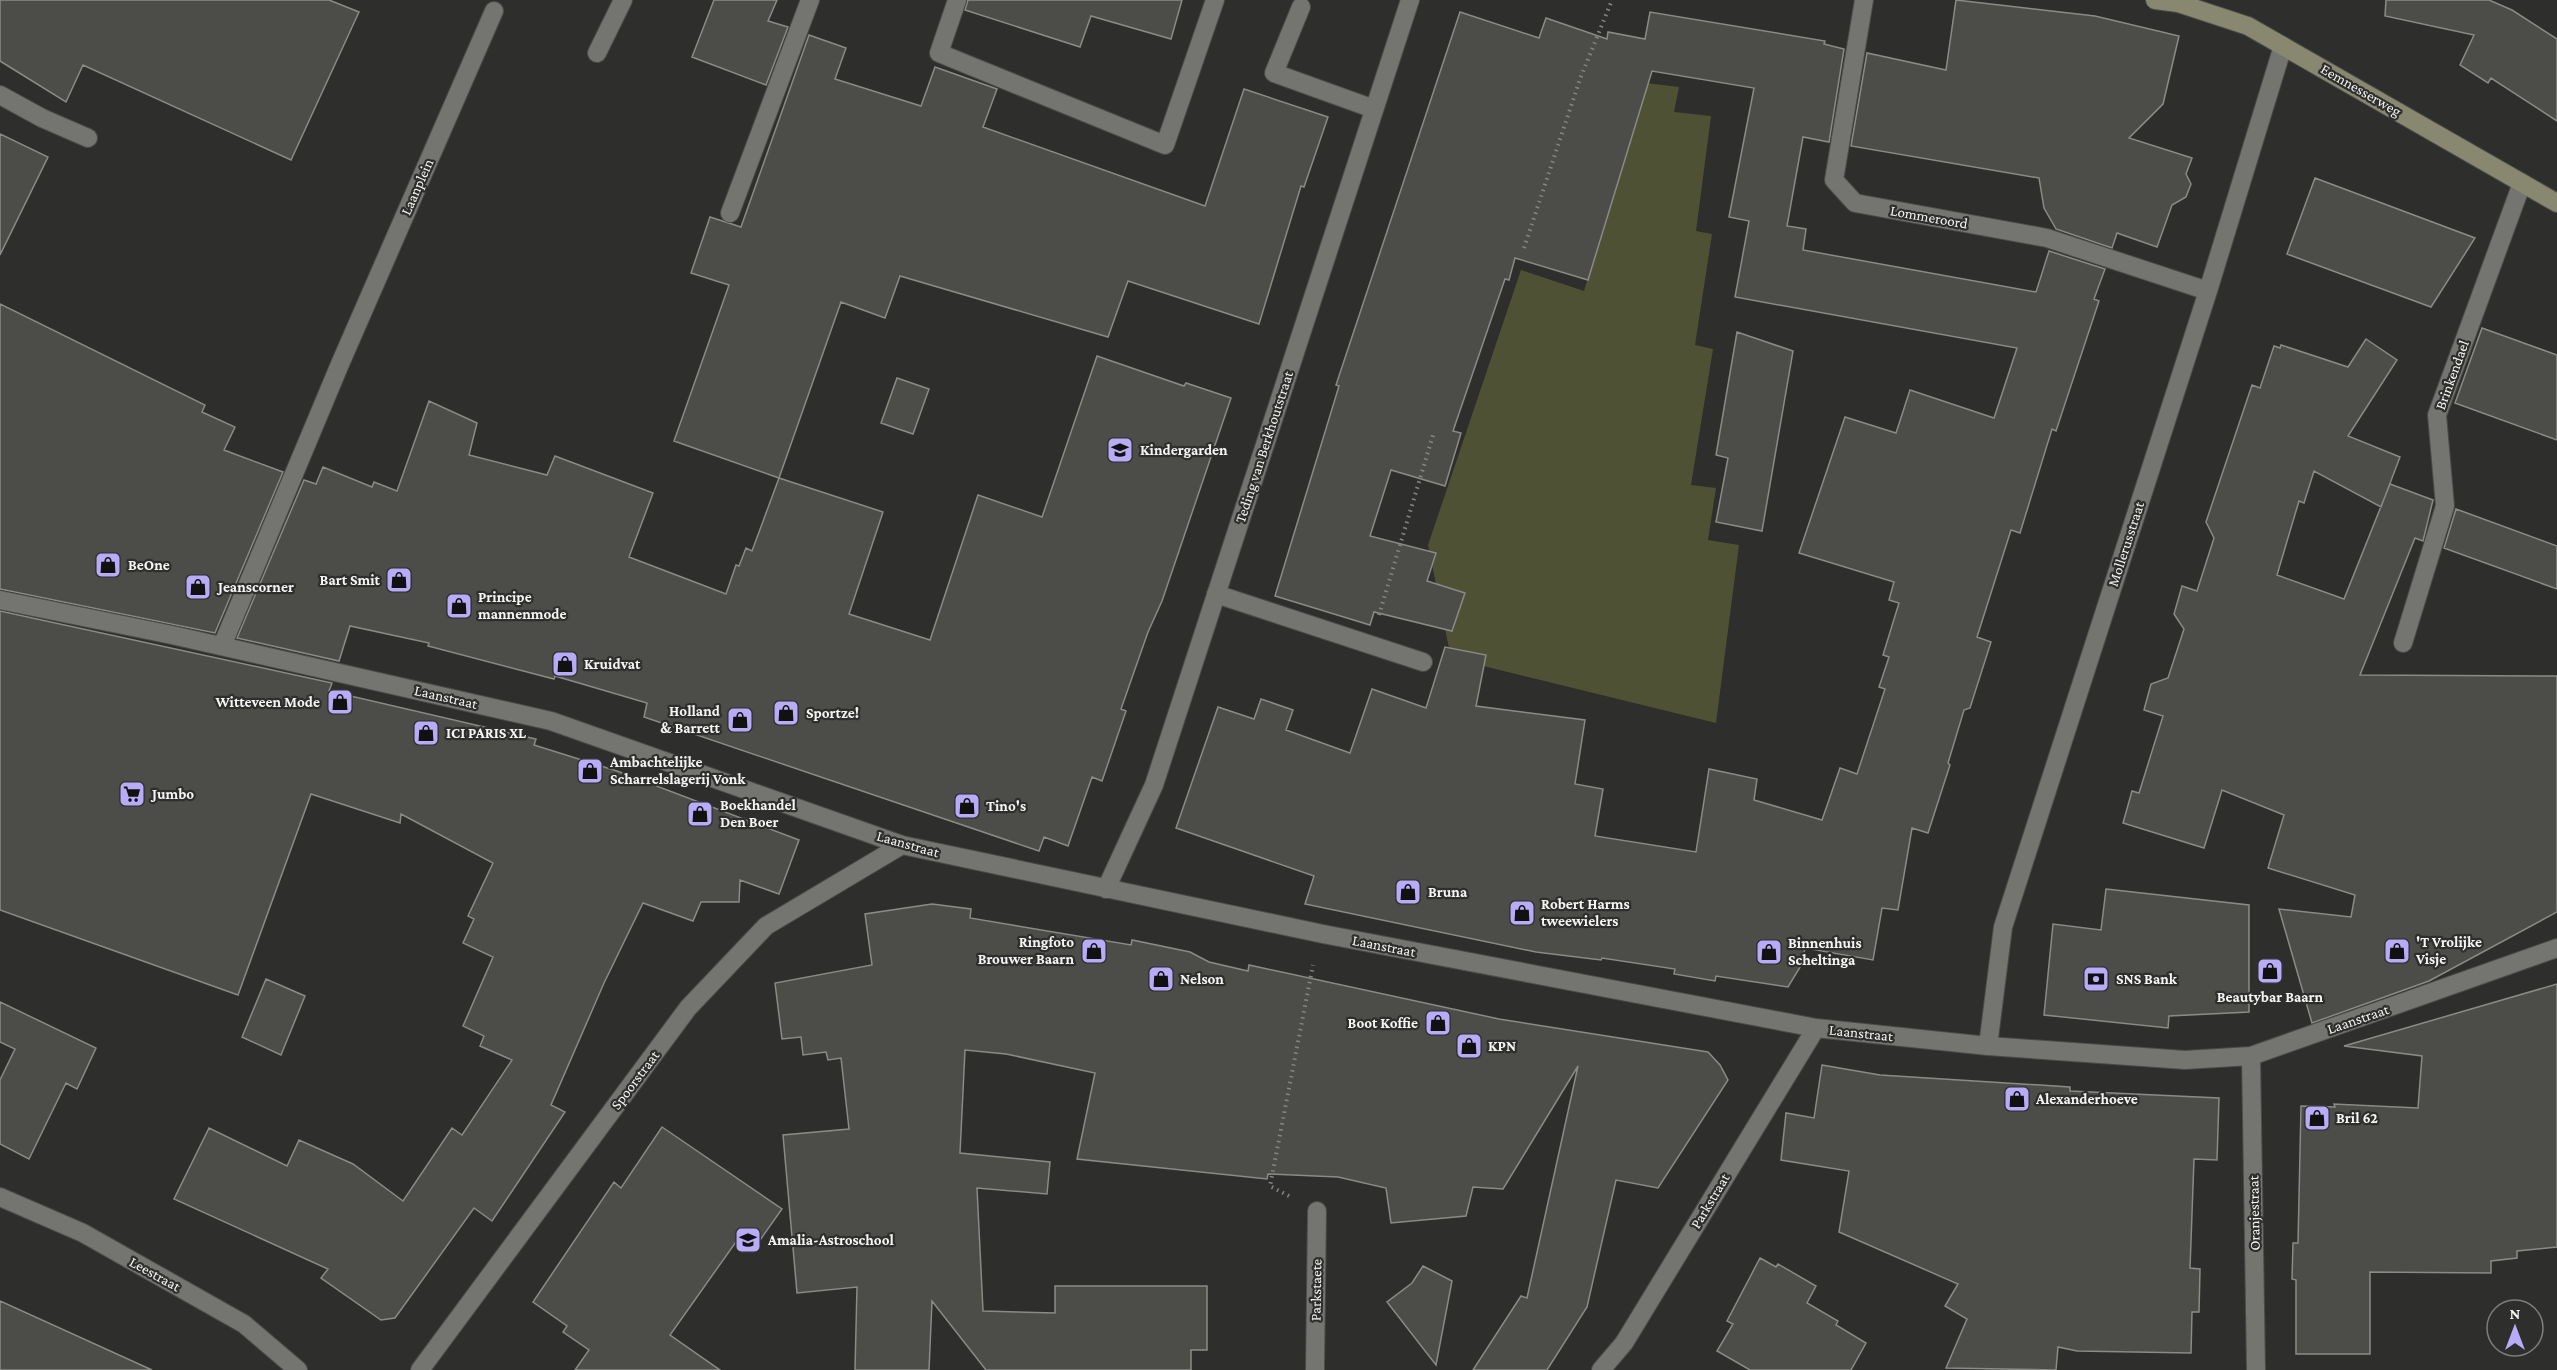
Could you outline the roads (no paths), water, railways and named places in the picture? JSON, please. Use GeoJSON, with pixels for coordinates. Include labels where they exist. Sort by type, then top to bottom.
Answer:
{"type":"FeatureCollection","features":[{"type":"Feature","properties":{"kind":"street"},"geometry":{"type":"LineString","coordinates":[[597,52],[623,0]]}},
{"type":"Feature","properties":{"kind":"street"},"geometry":{"type":"LineString","coordinates":[[730,213],[810,0]]}},
{"type":"Feature","properties":{"kind":"street"},"geometry":{"type":"LineString","coordinates":[[957,0],[939,53],[1166,146],[1215,0]]}},
{"type":"Feature","properties":{"kind":"street","name":"Teding van Berkhoutstraat"},"geometry":{"type":"LineString","coordinates":[[1106,890],[1154,785],[1410,0]]}},
{"type":"Feature","properties":{"kind":"street","name":"Lommeroord"},"geometry":{"type":"LineString","coordinates":[[1864,0],[1834,180],[1855,203],[2047,238],[2208,291]]}},
{"type":"Feature","properties":{"kind":"street","name":"Eemnesserweg"},"geometry":{"type":"LineString","coordinates":[[2155,0],[2178,2],[2248,26],[2557,203]]}},
{"type":"Feature","properties":{"kind":"street"},"geometry":{"type":"LineString","coordinates":[[1301,7],[1274,73],[1374,109]]}},
{"type":"Feature","properties":{"kind":"street","name":"Laanplein"},"geometry":{"type":"LineString","coordinates":[[222,646],[340,364],[494,11]]}},
{"type":"Feature","properties":{"kind":"street","name":"Mollerusstraat"},"geometry":{"type":"LineString","coordinates":[[1988,1046],[2003,927],[2208,291],[2283,46]]}},
{"type":"Feature","properties":{"kind":"street"},"geometry":{"type":"LineString","coordinates":[[0,95],[42,118],[88,138]]}},
{"type":"Feature","properties":{"kind":"street","name":"Brinkendael"},"geometry":{"type":"LineString","coordinates":[[2403,644],[2445,506],[2437,414],[2522,183]]}},
{"type":"Feature","properties":{"kind":"street"},"geometry":{"type":"LineString","coordinates":[[1216,594],[1423,662]]}},
{"type":"Feature","properties":{"kind":"street","name":"Laanstraat"},"geometry":{"type":"LineString","coordinates":[[0,600],[222,646],[551,722],[902,845],[1106,890],[1319,933],[1816,1028],[1988,1046],[2186,1060],[2251,1056],[2557,948]]}},
{"type":"Feature","properties":{"kind":"street"},"geometry":{"type":"LineString","coordinates":[[0,613],[34,607]]}},
{"type":"Feature","properties":{"kind":"street","name":"Spoorstraat"},"geometry":{"type":"LineString","coordinates":[[420,1370],[688,1008],[724,968],[766,926],[902,845]]}},
{"type":"Feature","properties":{"kind":"street","name":"Parkstraat"},"geometry":{"type":"LineString","coordinates":[[1601,1370],[1624,1343],[1816,1028]]}},
{"type":"Feature","properties":{"kind":"street","name":"Oranjestraat"},"geometry":{"type":"LineString","coordinates":[[2251,1056],[2256,1370]]}},
{"type":"Feature","properties":{"kind":"street","name":"Leestraat"},"geometry":{"type":"LineString","coordinates":[[0,1197],[83,1233],[244,1324],[298,1370]]}},
{"type":"Feature","properties":{"kind":"street","name":"Parkstaete"},"geometry":{"type":"LineString","coordinates":[[1315,1370],[1317,1210]]}},
{"type":"Feature","properties":{"kind":"place","name":"Kindergarden"},"geometry":{"type":"Point","coordinates":[1120,450]}},
{"type":"Feature","properties":{"kind":"place","name":"BeOne"},"geometry":{"type":"Point","coordinates":[108,565]}},
{"type":"Feature","properties":{"kind":"place","name":"Bart Smit"},"geometry":{"type":"Point","coordinates":[399,580]}},
{"type":"Feature","properties":{"kind":"place","name":"Jeanscorner"},"geometry":{"type":"Point","coordinates":[198,587]}},
{"type":"Feature","properties":{"kind":"place","name":"Principe mannenmode"},"geometry":{"type":"Point","coordinates":[459,606]}},
{"type":"Feature","properties":{"kind":"place","name":"Kruidvat"},"geometry":{"type":"Point","coordinates":[565,664]}},
{"type":"Feature","properties":{"kind":"place","name":"Witteveen Mode"},"geometry":{"type":"Point","coordinates":[340,702]}},
{"type":"Feature","properties":{"kind":"place","name":"Sportze!"},"geometry":{"type":"Point","coordinates":[786,713]}},
{"type":"Feature","properties":{"kind":"place","name":"Holland & Barrett"},"geometry":{"type":"Point","coordinates":[740,720]}},
{"type":"Feature","properties":{"kind":"place","name":"ICI PARIS XL"},"geometry":{"type":"Point","coordinates":[426,733]}},
{"type":"Feature","properties":{"kind":"place","name":"Ambachtelijke Scharrelslagerij Vonk"},"geometry":{"type":"Point","coordinates":[590,771]}},
{"type":"Feature","properties":{"kind":"place","name":"Jumbo"},"geometry":{"type":"Point","coordinates":[132,794]}},
{"type":"Feature","properties":{"kind":"place","name":"Tino's"},"geometry":{"type":"Point","coordinates":[967,806]}},
{"type":"Feature","properties":{"kind":"place","name":"Boekhandel Den Boer"},"geometry":{"type":"Point","coordinates":[700,814]}},
{"type":"Feature","properties":{"kind":"place","name":"Bruna"},"geometry":{"type":"Point","coordinates":[1408,892]}},
{"type":"Feature","properties":{"kind":"place","name":"Robert Harms tweewielers"},"geometry":{"type":"Point","coordinates":[1522,913]}},
{"type":"Feature","properties":{"kind":"place","name":"Ringfoto Brouwer Baarn"},"geometry":{"type":"Point","coordinates":[1094,951]}},
{"type":"Feature","properties":{"kind":"place","name":"'T Vrolijke Visje"},"geometry":{"type":"Point","coordinates":[2397,951]}},
{"type":"Feature","properties":{"kind":"place","name":"Binnenhuis Scheltinga"},"geometry":{"type":"Point","coordinates":[1769,952]}},
{"type":"Feature","properties":{"kind":"place","name":"Beautybar Baarn"},"geometry":{"type":"Point","coordinates":[2270,971]}},
{"type":"Feature","properties":{"kind":"place","name":"Nelson"},"geometry":{"type":"Point","coordinates":[1161,979]}},
{"type":"Feature","properties":{"kind":"place","name":"SNS Bank"},"geometry":{"type":"Point","coordinates":[2096,979]}},
{"type":"Feature","properties":{"kind":"place","name":"Boot Koffie"},"geometry":{"type":"Point","coordinates":[1438,1023]}},
{"type":"Feature","properties":{"kind":"place","name":"KPN"},"geometry":{"type":"Point","coordinates":[1469,1046]}},
{"type":"Feature","properties":{"kind":"place","name":"Alexanderhoeve"},"geometry":{"type":"Point","coordinates":[2017,1099]}},
{"type":"Feature","properties":{"kind":"place","name":"Bril 62"},"geometry":{"type":"Point","coordinates":[2317,1118]}},
{"type":"Feature","properties":{"kind":"place","name":"Amalia-Astroschool"},"geometry":{"type":"Point","coordinates":[748,1240]}}]}
